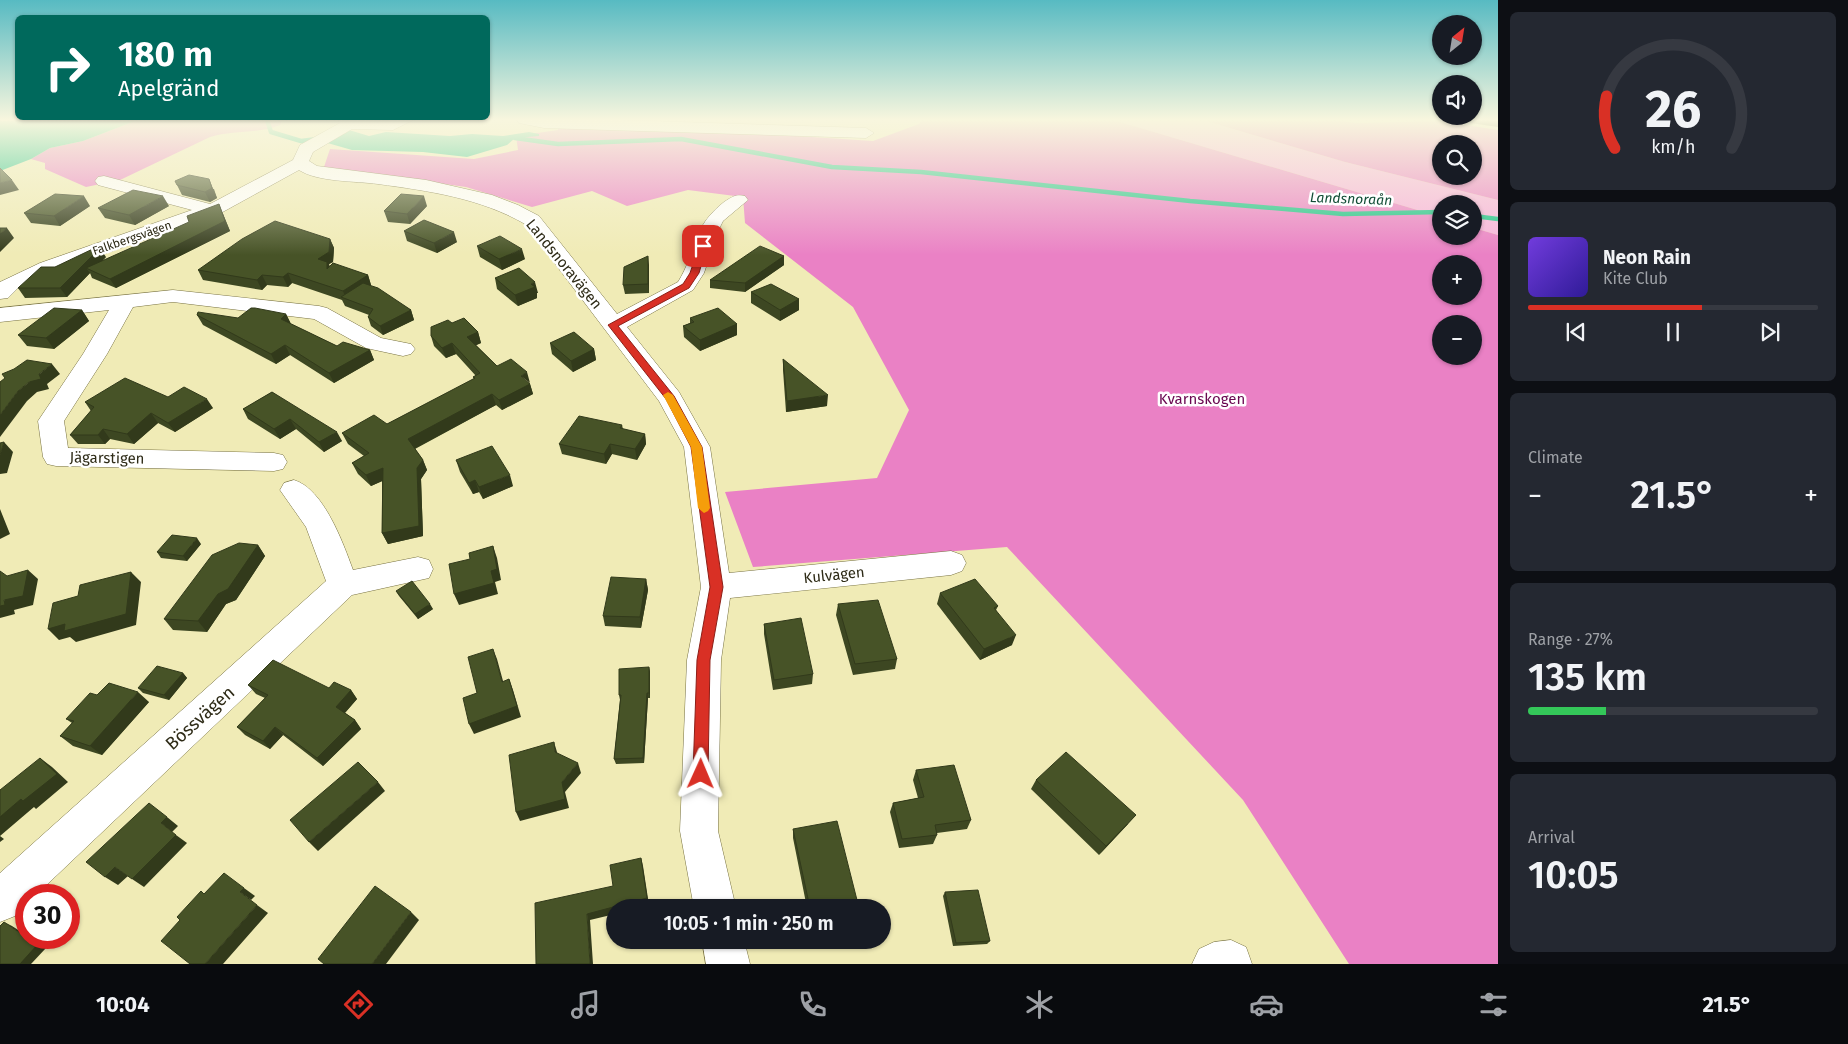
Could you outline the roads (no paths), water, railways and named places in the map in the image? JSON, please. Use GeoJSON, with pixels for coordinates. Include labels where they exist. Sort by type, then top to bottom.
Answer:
{"type":"FeatureCollection","features":[{"type":"Feature","properties":{"kind":"street","name":"Falkbergsvägen"},"geometry":{"type":"LineString","coordinates":[[0,293],[13,282],[47,267],[212,210],[296,165]]}},
{"type":"Feature","properties":{"kind":"street","name":"Landsnoravägen"},"geometry":{"type":"LineString","coordinates":[[303,165],[312,170],[454,191],[518,210],[532,220],[670,398],[697,447],[716,587],[704,660],[699,831],[713,899]]}},
{"type":"Feature","properties":{"kind":"street","name":"Falkbergsvägen"},"geometry":{"type":"LineString","coordinates":[[104,181],[212,210]]}},
{"type":"Feature","properties":{"kind":"street"},"geometry":{"type":"LineString","coordinates":[[613,325],[686,286],[694,273],[708,231],[716,218],[739,200]]}},
{"type":"Feature","properties":{"kind":"street"},"geometry":{"type":"LineString","coordinates":[[0,315],[124,303],[173,296],[319,313],[374,343],[403,349]]}},
{"type":"Feature","properties":{"kind":"street","name":"Jägarstigen"},"geometry":{"type":"LineString","coordinates":[[124,303],[95,354],[51,421],[56,457],[274,462]]}},
{"type":"Feature","properties":{"kind":"street"},"geometry":{"type":"LineString","coordinates":[[294,490],[314,511],[327,537],[343,585]]}},
{"type":"Feature","properties":{"kind":"street","name":"Kulvägen"},"geometry":{"type":"LineString","coordinates":[[716,587],[951,563]]}},
{"type":"Feature","properties":{"kind":"street","name":"Bössvägen"},"geometry":{"type":"LineString","coordinates":[[0,901],[343,585],[418,568]]}},
{"type":"Feature","properties":{"kind":"street"},"geometry":{"type":"LineString","coordinates":[[725,949],[728,964]]}},
{"type":"Feature","properties":{"kind":"waterway","name":"Landsnoraån"},"geometry":{"type":"LineString","coordinates":[[821,165],[921,172],[1190,201],[1343,214],[1432,212]]}},
{"type":"Feature","properties":{"kind":"waterway","name":"Landsnoraån"},"geometry":{"type":"LineString","coordinates":[[1482,217],[1498,219]]}},
{"type":"Feature","properties":{"kind":"park label","name":"Kvarnskogen"},"geometry":{"type":"Point","coordinates":[1202,399]}}]}
